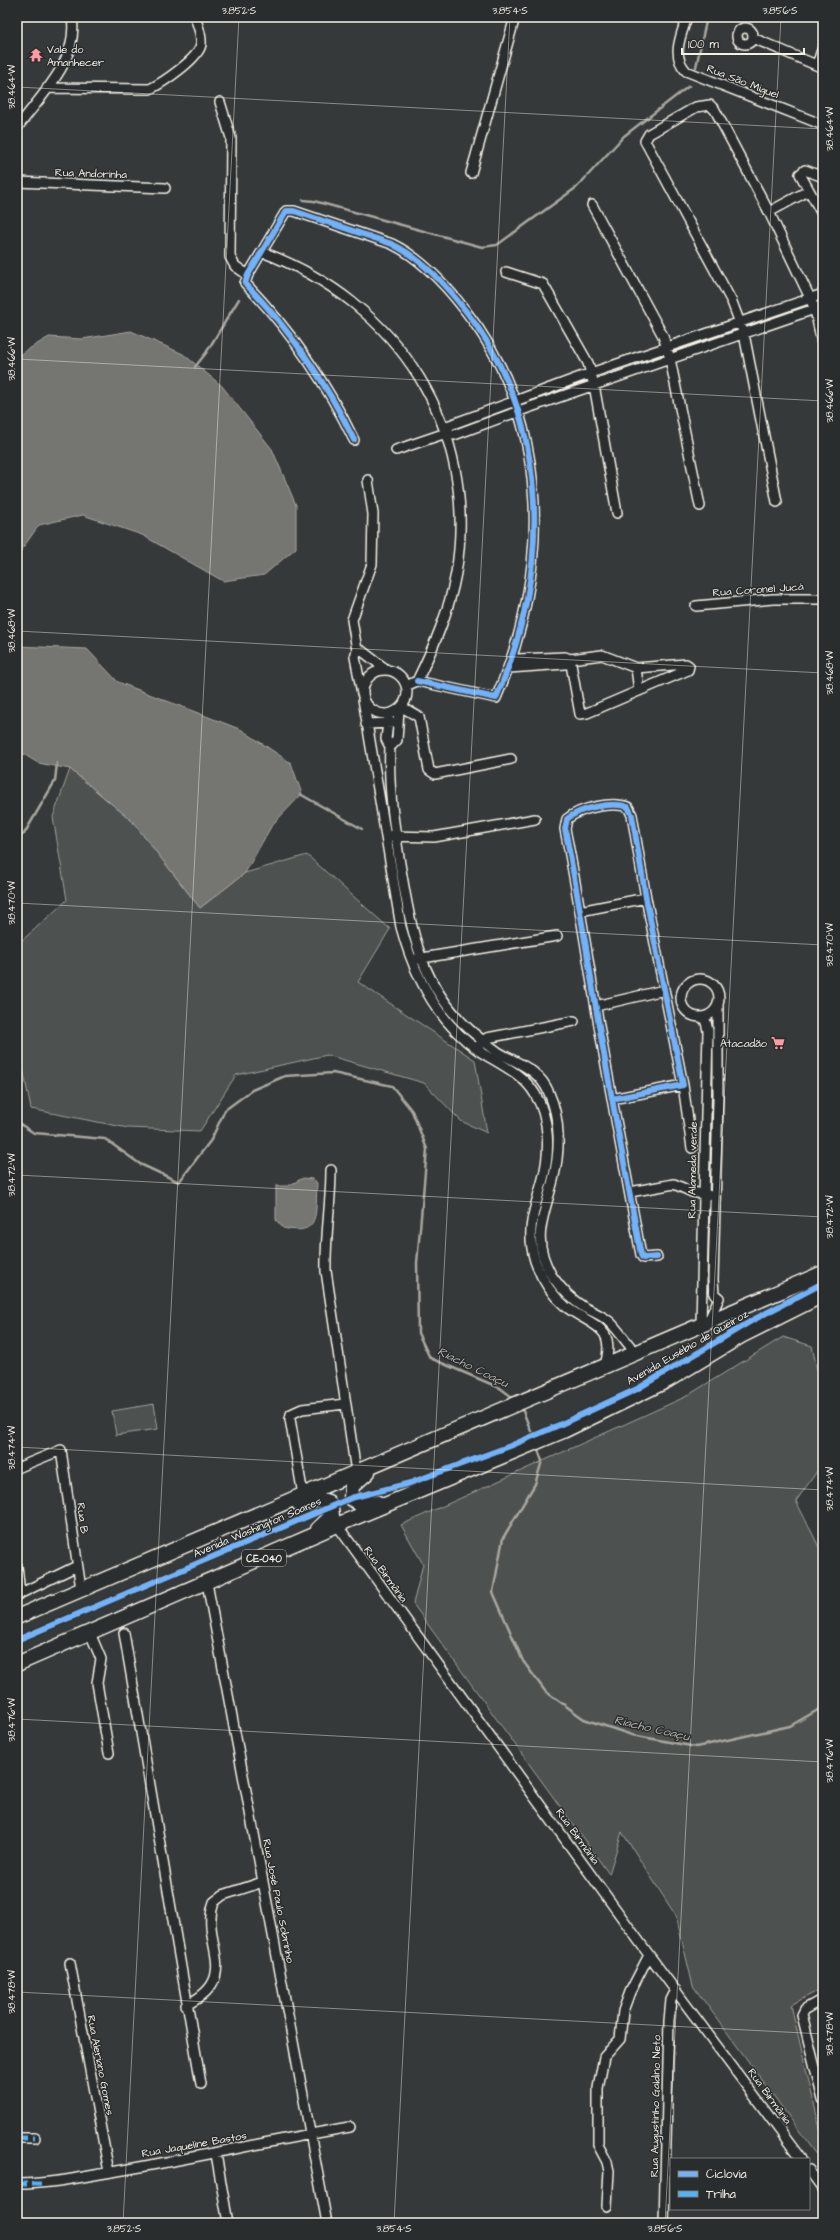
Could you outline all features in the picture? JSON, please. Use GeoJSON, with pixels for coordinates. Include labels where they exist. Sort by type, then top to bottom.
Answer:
{"type":"FeatureCollection","features":[{"type":"Feature","properties":{"kind":"highway","name":"Avenida Eusébio de Queiroz"},"geometry":{"type":"LineString","coordinates":[[500,1411],[705,1322],[823,1273]]}},
{"type":"Feature","properties":{"kind":"highway","name":"Avenida Eusébio de Queiroz"},"geometry":{"type":"LineString","coordinates":[[396,1501],[563,1431],[668,1380],[741,1336],[823,1295]]}},
{"type":"Feature","properties":{"kind":"highway","name":"Avenida Washington Soares"},"geometry":{"type":"LineString","coordinates":[[17,1617],[500,1411]]}},
{"type":"Feature","properties":{"kind":"highway"},"geometry":{"type":"LineString","coordinates":[[381,1462],[355,1482],[351,1489],[351,1498],[358,1504],[366,1506],[396,1501]]}},
{"type":"Feature","properties":{"kind":"highway"},"geometry":{"type":"LineString","coordinates":[[283,1503],[292,1505],[320,1499],[328,1502],[331,1507],[332,1513],[330,1520],[301,1541]]}},
{"type":"Feature","properties":{"kind":"highway","name":"CE-040"},"geometry":{"type":"LineString","coordinates":[[17,1664],[207,1583],[337,1525],[396,1501]]}},
{"type":"Feature","properties":{"kind":"street"},"geometry":{"type":"LineString","coordinates":[[17,127],[47,88],[70,52],[73,36],[72,17]]}},
{"type":"Feature","properties":{"kind":"street"},"geometry":{"type":"LineString","coordinates":[[47,88],[150,90],[197,53],[201,46],[201,36],[195,17]]}},
{"type":"Feature","properties":{"kind":"street"},"geometry":{"type":"LineString","coordinates":[[471,173],[516,17]]}},
{"type":"Feature","properties":{"kind":"street","name":"Rua São Miguel"},"geometry":{"type":"LineString","coordinates":[[687,17],[677,54],[679,63],[686,71],[823,125]]}},
{"type":"Feature","properties":{"kind":"street"},"geometry":{"type":"LineString","coordinates":[[753,38],[820,66],[823,47]]}},
{"type":"Feature","properties":{"kind":"street"},"geometry":{"type":"LineString","coordinates":[[220,102],[231,138],[230,256],[235,266],[248,275]]}},
{"type":"Feature","properties":{"kind":"street"},"geometry":{"type":"LineString","coordinates":[[777,502],[744,334],[740,322],[732,302],[645,141],[649,134],[696,107],[710,105],[715,110],[769,212],[810,298],[819,308],[823,348]]}},
{"type":"Feature","properties":{"kind":"street"},"geometry":{"type":"LineString","coordinates":[[823,177],[805,170],[800,174],[808,191],[821,212],[823,211]]}},
{"type":"Feature","properties":{"kind":"street","name":"Rua Andorinha"},"geometry":{"type":"LineString","coordinates":[[17,182],[165,188]]}},
{"type":"Feature","properties":{"kind":"street"},"geometry":{"type":"LineString","coordinates":[[769,212],[808,191]]}},
{"type":"Feature","properties":{"kind":"street"},"geometry":{"type":"LineString","coordinates":[[592,205],[663,336],[670,359],[700,506]]}},
{"type":"Feature","properties":{"kind":"street"},"geometry":{"type":"LineString","coordinates":[[354,440],[331,394],[303,351],[276,316],[245,282],[286,211],[294,211],[392,244],[406,250],[434,274],[470,316],[498,362],[518,411],[532,474],[535,539],[528,601],[509,668],[496,698],[417,681],[406,686]]}},
{"type":"Feature","properties":{"kind":"street"},"geometry":{"type":"LineString","coordinates":[[262,252],[283,260],[317,277],[348,298],[376,323],[413,367],[432,400],[453,452],[459,486],[461,522],[458,557],[446,614],[436,641],[417,681]]}},
{"type":"Feature","properties":{"kind":"street"},"geometry":{"type":"LineString","coordinates":[[506,272],[543,284],[580,347],[591,373],[594,385],[617,514]]}},
{"type":"Feature","properties":{"kind":"street"},"geometry":{"type":"LineString","coordinates":[[446,433],[450,425],[515,401],[591,373],[823,294]]}},
{"type":"Feature","properties":{"kind":"street"},"geometry":{"type":"LineString","coordinates":[[396,450],[446,433],[454,435],[518,411],[819,308]]}},
{"type":"Feature","properties":{"kind":"street"},"geometry":{"type":"LineString","coordinates":[[368,480],[373,514],[373,549],[367,582],[352,620],[357,650],[355,657],[363,696],[366,724],[401,927],[411,960],[422,985],[438,1010],[476,1049],[527,1083],[538,1099],[544,1116],[548,1142],[543,1179],[531,1220],[533,1251],[539,1271],[556,1297],[572,1311],[602,1329],[609,1345],[605,1365]]}},
{"type":"Feature","properties":{"kind":"street","name":"Rua Coronel Jucá"},"geometry":{"type":"LineString","coordinates":[[696,606],[773,599],[823,599]]}},
{"type":"Feature","properties":{"kind":"street"},"geometry":{"type":"LineString","coordinates":[[357,650],[362,651],[387,670],[397,673],[406,686],[407,697],[400,709],[388,719],[386,739],[390,752],[390,791],[396,835],[411,925],[421,958],[431,981],[446,1004],[482,1041],[536,1073],[546,1085],[555,1114],[557,1155],[552,1182],[541,1222],[541,1240],[544,1258],[552,1275],[563,1291],[578,1303],[609,1321],[635,1352]]}},
{"type":"Feature","properties":{"kind":"street"},"geometry":{"type":"LineString","coordinates":[[512,657],[518,660],[565,657],[570,659],[602,655],[636,668],[686,664],[689,666],[688,670],[587,713],[580,714],[570,659]]}},
{"type":"Feature","properties":{"kind":"street"},"geometry":{"type":"LineString","coordinates":[[509,668],[565,664],[570,659]]}},
{"type":"Feature","properties":{"kind":"street"},"geometry":{"type":"LineString","coordinates":[[636,668],[639,691]]}},
{"type":"Feature","properties":{"kind":"street"},"geometry":{"type":"LineString","coordinates":[[387,670],[376,672],[367,678],[363,696],[373,712],[388,719]]}},
{"type":"Feature","properties":{"kind":"street"},"geometry":{"type":"LineString","coordinates":[[372,757],[390,752],[397,740],[400,709]]}},
{"type":"Feature","properties":{"kind":"street"},"geometry":{"type":"LineString","coordinates":[[400,709],[419,717],[429,770],[435,774],[511,760]]}},
{"type":"Feature","properties":{"kind":"street"},"geometry":{"type":"LineString","coordinates":[[366,724],[388,719],[399,720]]}},
{"type":"Feature","properties":{"kind":"street"},"geometry":{"type":"LineString","coordinates":[[657,1257],[643,1258],[641,1256],[612,1099],[565,824],[566,819],[576,813],[609,804],[621,804],[630,810],[683,1085],[692,1148]]}},
{"type":"Feature","properties":{"kind":"street"},"geometry":{"type":"LineString","coordinates":[[386,836],[396,835],[434,837],[535,819]]}},
{"type":"Feature","properties":{"kind":"street"},"geometry":{"type":"LineString","coordinates":[[580,911],[646,898]]}},
{"type":"Feature","properties":{"kind":"street"},"geometry":{"type":"LineString","coordinates":[[411,960],[557,936]]}},
{"type":"Feature","properties":{"kind":"street"},"geometry":{"type":"LineString","coordinates":[[705,1322],[719,1298],[714,1294],[713,1280],[716,1195],[718,1003],[718,993],[712,983],[700,979],[688,983],[682,993],[682,1005],[690,1015],[702,1017],[715,1010],[718,1003]]}},
{"type":"Feature","properties":{"kind":"street"},"geometry":{"type":"LineString","coordinates":[[596,1006],[664,990]]}},
{"type":"Feature","properties":{"kind":"street","name":"Rua Alameda verde"},"geometry":{"type":"LineString","coordinates":[[702,1017],[706,1022],[708,1031],[704,1195],[705,1322]]}},
{"type":"Feature","properties":{"kind":"street"},"geometry":{"type":"LineString","coordinates":[[476,1049],[482,1041],[574,1021]]}},
{"type":"Feature","properties":{"kind":"street"},"geometry":{"type":"LineString","coordinates":[[516,1075],[517,1068],[522,1064]]}},
{"type":"Feature","properties":{"kind":"street"},"geometry":{"type":"LineString","coordinates":[[527,1083],[536,1073]]}},
{"type":"Feature","properties":{"kind":"street"},"geometry":{"type":"LineString","coordinates":[[612,1099],[683,1085]]}},
{"type":"Feature","properties":{"kind":"street"},"geometry":{"type":"LineString","coordinates":[[538,1099],[550,1094]]}},
{"type":"Feature","properties":{"kind":"street"},"geometry":{"type":"LineString","coordinates":[[544,1116],[549,1118],[555,1114]]}},
{"type":"Feature","properties":{"kind":"street"},"geometry":{"type":"LineString","coordinates":[[331,1170],[331,1202],[325,1251],[326,1272],[356,1472]]}},
{"type":"Feature","properties":{"kind":"street"},"geometry":{"type":"LineString","coordinates":[[630,1192],[674,1184],[704,1195],[716,1195]]}},
{"type":"Feature","properties":{"kind":"street"},"geometry":{"type":"LineString","coordinates":[[303,1495],[290,1419],[291,1414],[300,1410],[345,1404]]}},
{"type":"Feature","properties":{"kind":"street","name":"Rua B"},"geometry":{"type":"LineString","coordinates":[[17,1468],[61,1450],[81,1589]]}},
{"type":"Feature","properties":{"kind":"street","name":"Rua Birmânia"},"geometry":{"type":"LineString","coordinates":[[337,1525],[649,1955],[800,2158]]}},
{"type":"Feature","properties":{"kind":"street"},"geometry":{"type":"LineString","coordinates":[[17,1566],[19,1594],[77,1566]]}},
{"type":"Feature","properties":{"kind":"street","name":"Rua José Paulo Sobrinho"},"geometry":{"type":"LineString","coordinates":[[207,1583],[327,2223]]}},
{"type":"Feature","properties":{"kind":"street"},"geometry":{"type":"LineString","coordinates":[[90,1632],[100,1659],[97,1683],[109,1753]]}},
{"type":"Feature","properties":{"kind":"street"},"geometry":{"type":"LineString","coordinates":[[124,1633],[174,1918],[186,2005],[201,2084]]}},
{"type":"Feature","properties":{"kind":"street"},"geometry":{"type":"LineString","coordinates":[[186,2005],[207,1993],[215,1978],[215,1951],[211,1917],[214,1902],[223,1895],[263,1882]]}},
{"type":"Feature","properties":{"kind":"street"},"geometry":{"type":"LineString","coordinates":[[607,2206],[609,2171],[607,2162],[598,2145],[598,2088],[604,2057],[620,2039],[623,2010],[630,1992],[649,1955]]}},
{"type":"Feature","properties":{"kind":"street","name":"Rua Aleriano Gomes"},"geometry":{"type":"LineString","coordinates":[[70,1963],[109,2172]]}},
{"type":"Feature","properties":{"kind":"street","name":"Rua Augustinho Galdino Neto"},"geometry":{"type":"LineString","coordinates":[[664,2223],[669,2021],[671,1999],[676,1990]]}},
{"type":"Feature","properties":{"kind":"street"},"geometry":{"type":"LineString","coordinates":[[823,1999],[808,2007],[802,2014],[823,2100]]}},
{"type":"Feature","properties":{"kind":"street","name":"Rua Jaqueline Bastos"},"geometry":{"type":"LineString","coordinates":[[17,2184],[41,2184],[216,2154],[350,2127]]}},
{"type":"Feature","properties":{"kind":"street"},"geometry":{"type":"LineString","coordinates":[[17,2138],[35,2138]]}},
{"type":"Feature","properties":{"kind":"street"},"geometry":{"type":"LineString","coordinates":[[216,2154],[228,2223]]}},
{"type":"Feature","properties":{"kind":"street"},"geometry":{"type":"LineString","coordinates":[[810,2171],[823,2190]]}},
{"type":"Feature","properties":{"kind":"shaded area"},"geometry":{"type":"Polygon","coordinates":[[[131,331],[183,354],[222,386],[272,449],[296,505],[296,548],[264,575],[223,581],[142,535],[83,515],[39,525],[17,556],[17,356],[49,337],[82,339],[131,331]]]}},
{"type":"Feature","properties":{"kind":"shaded area"},"geometry":{"type":"Polygon","coordinates":[[[17,646],[87,649],[118,682],[242,730],[291,763],[302,794],[272,825],[245,873],[200,908],[132,821],[70,769],[38,763],[17,750],[17,646]]]}},
{"type":"Feature","properties":{"kind":"shaded area"},"geometry":{"type":"Polygon","coordinates":[[[70,769],[132,821],[200,908],[245,873],[307,855],[390,929],[358,982],[475,1060],[487,1133],[461,1121],[424,1083],[327,1055],[236,1075],[200,1131],[128,1128],[31,1109],[23,1069],[17,1052],[17,945],[67,900],[53,817],[70,769]]]}},
{"type":"Feature","properties":{"kind":"shaded area"},"geometry":{"type":"Polygon","coordinates":[[[303,1178],[312,1179],[317,1183],[316,1212],[314,1220],[304,1229],[296,1230],[283,1228],[276,1220],[276,1186],[288,1186],[303,1178]]]}},
{"type":"Feature","properties":{"kind":"shaded area"},"geometry":{"type":"Polygon","coordinates":[[[783,1337],[812,1346],[823,1398],[823,1463],[796,1501],[823,1555],[823,1988],[791,2005],[823,2142],[823,2163],[693,1986],[676,1916],[622,1832],[609,1874],[413,1604],[423,1564],[401,1525],[685,1397],[783,1337]]]}},
{"type":"Feature","properties":{"kind":"shaded area"},"geometry":{"type":"Polygon","coordinates":[[[154,1404],[158,1429],[116,1435],[112,1411],[154,1404]]]}},
{"type":"Feature","properties":{"kind":"waterway"},"geometry":{"type":"LineString","coordinates":[[696,67],[707,17]]}},
{"type":"Feature","properties":{"kind":"waterway"},"geometry":{"type":"LineString","coordinates":[[303,200],[314,201],[482,247],[497,245],[577,187],[624,136],[689,86]]}},
{"type":"Feature","properties":{"kind":"waterway"},"geometry":{"type":"LineString","coordinates":[[195,367],[206,353],[239,299]]}},
{"type":"Feature","properties":{"kind":"waterway","name":"Riacho Coaçu"},"geometry":{"type":"LineString","coordinates":[[17,838],[24,834],[55,781],[57,763]]}},
{"type":"Feature","properties":{"kind":"waterway"},"geometry":{"type":"LineString","coordinates":[[300,794],[362,829]]}},
{"type":"Feature","properties":{"kind":"waterway","name":"Riacho Coaçu"},"geometry":{"type":"LineString","coordinates":[[17,1122],[34,1133],[105,1139],[140,1164],[179,1182],[211,1140],[225,1110],[252,1090],[285,1076],[333,1073],[392,1086],[412,1111],[427,1149],[417,1263],[418,1333],[430,1358],[500,1388],[516,1400]]}},
{"type":"Feature","properties":{"kind":"waterway","name":"Riacho Coaçu"},"geometry":{"type":"LineString","coordinates":[[521,1406],[534,1439]]}},
{"type":"Feature","properties":{"kind":"waterway","name":"Riacho Coaçu"},"geometry":{"type":"LineString","coordinates":[[537,1447],[542,1461],[535,1484],[503,1538],[493,1592],[523,1661],[545,1691],[584,1719],[632,1735],[696,1747],[790,1726],[823,1707]]}},
{"type":"Feature","properties":{"kind":"marked path"},"geometry":{"type":"LineString","coordinates":[[17,2138],[35,2138]]}},
{"type":"Feature","properties":{"kind":"marked path"},"geometry":{"type":"LineString","coordinates":[[17,2184],[41,2184]]}},
{"type":"Feature","properties":{"kind":"cycle path"},"geometry":{"type":"LineString","coordinates":[[354,440],[319,377],[306,357],[277,319],[245,283],[248,275],[286,211],[294,211],[392,244],[403,250],[432,272],[465,310],[494,353],[514,400],[528,449],[534,499],[533,550],[527,600],[514,650],[496,698],[417,681]]}},
{"type":"Feature","properties":{"kind":"cycle path"},"geometry":{"type":"LineString","coordinates":[[612,1099],[683,1085],[646,898],[632,815],[628,807],[621,805],[605,805],[580,812],[567,819],[565,829],[612,1101],[641,1255],[643,1258],[657,1257]]}},
{"type":"Feature","properties":{"kind":"cycle path"},"geometry":{"type":"LineString","coordinates":[[17,1640],[351,1498],[410,1483],[510,1446],[559,1425],[637,1389],[753,1320],[823,1283]]}},
{"type":"Feature","properties":{"kind":"place","name":"Vale do Amanhecer"},"geometry":{"type":"Point","coordinates":[36,55]}},
{"type":"Feature","properties":{"kind":"place","name":"Atacadão"},"geometry":{"type":"Point","coordinates":[778,1043]}}]}
